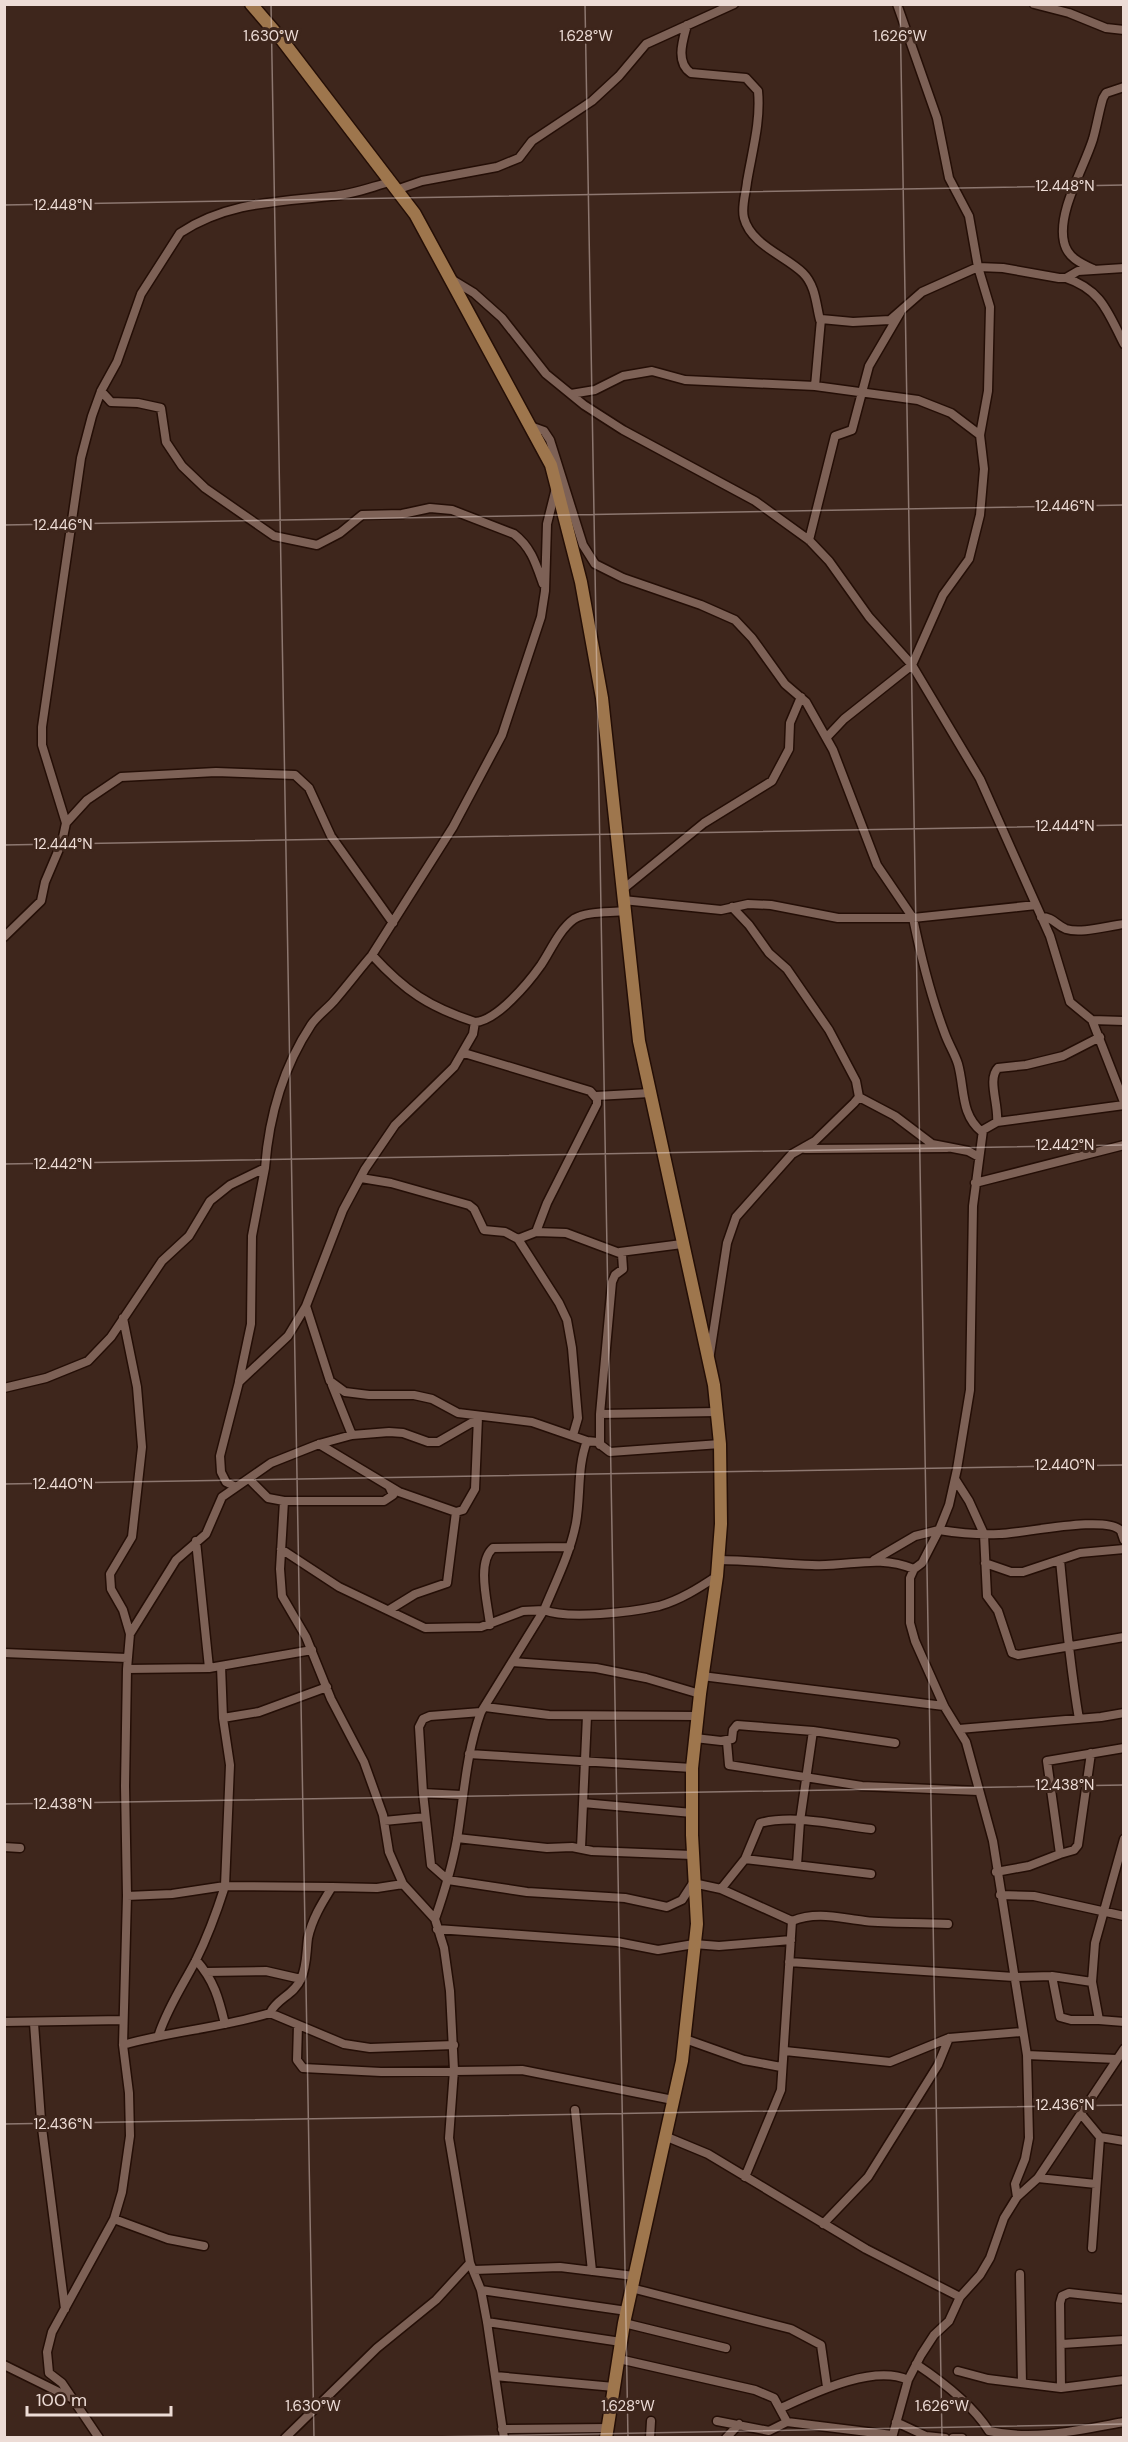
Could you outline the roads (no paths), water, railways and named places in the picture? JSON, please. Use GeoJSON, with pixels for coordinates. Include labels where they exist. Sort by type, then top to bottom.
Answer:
{"type":"FeatureCollection","features":[{"type":"Feature","properties":{"kind":"street"},"geometry":{"type":"LineString","coordinates":[[251,4],[282,40],[416,214],[551,465],[581,582],[602,698],[639,1041],[709,1363],[717,1412],[720,1444],[718,1560],[699,1694],[692,1768],[692,1855],[697,1924],[685,2039],[667,2137],[625,2317],[607,2433],[503,2433],[488,2322],[481,2290],[472,2266],[449,2138],[454,2045],[444,1948],[435,1919],[403,1884],[389,1852],[384,1821],[364,1762],[327,1687],[312,1650],[282,1596],[281,1549],[284,1501]]}},
{"type":"Feature","properties":{"kind":"street"},"geometry":{"type":"LineString","coordinates":[[4,936],[41,901],[45,882],[62,842],[66,823],[42,745],[42,727],[81,458],[101,391],[117,362],[141,294],[180,233],[230,209],[252,203],[333,196],[393,186],[497,167],[519,158],[532,141],[592,101],[619,76],[646,44],[734,4]]}},
{"type":"Feature","properties":{"kind":"street"},"geometry":{"type":"LineString","coordinates":[[827,737],[844,719],[912,665],[940,602],[969,559],[976,538],[983,479],[980,435],[988,391],[990,307],[978,267],[969,216],[949,178],[937,118],[897,4]]}},
{"type":"Feature","properties":{"kind":"street"},"geometry":{"type":"LineString","coordinates":[[1034,4],[1070,13],[1106,28],[1124,30]]}},
{"type":"Feature","properties":{"kind":"street"},"geometry":{"type":"LineString","coordinates":[[687,25],[681,58],[684,69],[691,73],[746,78],[758,91],[758,124],[744,204],[744,218],[750,228],[777,256],[803,273],[814,293],[820,320],[815,386]]}},
{"type":"Feature","properties":{"kind":"street"},"geometry":{"type":"LineString","coordinates":[[1094,269],[1069,254],[1064,243],[1062,227],[1093,137],[1102,98],[1106,93],[1124,87]]}},
{"type":"Feature","properties":{"kind":"street"},"geometry":{"type":"LineString","coordinates":[[820,320],[877,322],[890,320],[922,292],[978,267],[990,266],[1066,278],[1086,285],[1100,300],[1124,344]]}},
{"type":"Feature","properties":{"kind":"street"},"geometry":{"type":"LineString","coordinates":[[1066,278],[1078,271],[1124,268]]}},
{"type":"Feature","properties":{"kind":"street"},"geometry":{"type":"LineString","coordinates":[[452,279],[474,293],[502,318],[546,374],[571,394],[623,430],[755,501],[809,540],[829,561],[869,617],[912,665],[980,778],[1050,936],[1070,1002],[1092,1020],[1124,1104],[997,1122],[982,1132],[975,1183],[970,1274],[970,1390],[955,1479],[939,1530],[922,1563],[914,1569],[910,1578],[910,1623],[915,1641],[944,1706],[966,1742],[992,1835],[996,1872],[1027,2055],[1029,2147],[1015,2184],[1017,2197]]}},
{"type":"Feature","properties":{"kind":"street"},"geometry":{"type":"LineString","coordinates":[[809,540],[835,436],[852,430],[869,366],[900,313]]}},
{"type":"Feature","properties":{"kind":"street"},"geometry":{"type":"LineString","coordinates":[[571,394],[595,390],[623,376],[652,371],[685,380],[815,386],[918,400],[951,413],[980,435]]}},
{"type":"Feature","properties":{"kind":"street"},"geometry":{"type":"LineString","coordinates":[[101,391],[111,402],[161,408],[166,442],[182,466],[205,488],[274,536],[317,545],[340,533],[362,514],[402,514],[430,508],[452,510],[514,534],[522,540],[536,562],[545,591]]}},
{"type":"Feature","properties":{"kind":"street"},"geometry":{"type":"LineString","coordinates":[[533,428],[544,431],[550,440],[583,545],[595,564],[623,578],[701,605],[735,620],[752,638],[785,684],[801,697],[827,737],[877,865],[913,918],[921,955],[945,1035],[959,1066],[966,1110],[971,1121],[982,1132]]}},
{"type":"Feature","properties":{"kind":"street"},"geometry":{"type":"LineString","coordinates":[[236,1487],[226,1482],[221,1472],[220,1456],[251,1324],[252,1236],[274,1105],[294,1054],[312,1022],[332,1003],[372,955],[453,827],[502,735],[540,616],[545,591],[547,524],[556,488]]}},
{"type":"Feature","properties":{"kind":"street"},"geometry":{"type":"LineString","coordinates":[[372,955],[398,983],[448,1013],[475,1022],[490,1017],[503,1008],[541,964],[562,932],[575,918],[623,900],[704,823],[772,781],[789,749],[790,723],[801,697]]}},
{"type":"Feature","properties":{"kind":"street"},"geometry":{"type":"LineString","coordinates":[[66,823],[87,800],[121,777],[216,772],[295,775],[309,788],[331,836],[393,923]]}},
{"type":"Feature","properties":{"kind":"street"},"geometry":{"type":"LineString","coordinates":[[623,900],[693,909],[721,910],[748,904],[791,907],[838,918],[913,918],[1036,905]]}},
{"type":"Feature","properties":{"kind":"street"},"geometry":{"type":"LineString","coordinates":[[709,1363],[717,1299],[731,1228],[736,1217],[798,1149],[815,1142],[859,1096],[850,1067],[802,988],[732,907]]}},
{"type":"Feature","properties":{"kind":"street"},"geometry":{"type":"LineString","coordinates":[[1041,917],[1053,918],[1061,926],[1072,930],[1124,924]]}},
{"type":"Feature","properties":{"kind":"street"},"geometry":{"type":"LineString","coordinates":[[1092,1020],[1124,1021]]}},
{"type":"Feature","properties":{"kind":"street"},"geometry":{"type":"LineString","coordinates":[[239,1382],[288,1336],[306,1306],[331,1240],[361,1178],[395,1125],[454,1067],[473,1034],[475,1022]]}},
{"type":"Feature","properties":{"kind":"street"},"geometry":{"type":"LineString","coordinates":[[997,1122],[998,1104],[992,1080],[998,1068],[1026,1065],[1063,1056],[1080,1050],[1100,1038]]}},
{"type":"Feature","properties":{"kind":"street"},"geometry":{"type":"LineString","coordinates":[[464,1053],[590,1091],[596,1096],[650,1093]]}},
{"type":"Feature","properties":{"kind":"street"},"geometry":{"type":"LineString","coordinates":[[536,1232],[547,1203],[597,1104],[596,1096]]}},
{"type":"Feature","properties":{"kind":"street"},"geometry":{"type":"LineString","coordinates":[[859,1096],[895,1116],[932,1144],[968,1151],[979,1157]]}},
{"type":"Feature","properties":{"kind":"street"},"geometry":{"type":"LineString","coordinates":[[975,1183],[1124,1145]]}},
{"type":"Feature","properties":{"kind":"street"},"geometry":{"type":"LineString","coordinates":[[798,1149],[947,1148]]}},
{"type":"Feature","properties":{"kind":"street"},"geometry":{"type":"LineString","coordinates":[[4,1388],[46,1378],[88,1361],[111,1337],[162,1261],[189,1236],[210,1202],[230,1185],[264,1168]]}},
{"type":"Feature","properties":{"kind":"street"},"geometry":{"type":"LineString","coordinates":[[361,1178],[391,1183],[469,1205],[474,1209],[484,1230],[505,1232],[518,1239],[559,1303],[570,1331],[578,1418],[573,1435]]}},
{"type":"Feature","properties":{"kind":"street"},"geometry":{"type":"LineString","coordinates":[[518,1239],[536,1232],[566,1233],[620,1252],[682,1244]]}},
{"type":"Feature","properties":{"kind":"street"},"geometry":{"type":"LineString","coordinates":[[600,1445],[600,1414],[612,1282],[624,1266],[620,1252]]}},
{"type":"Feature","properties":{"kind":"street"},"geometry":{"type":"LineString","coordinates":[[306,1306],[330,1381],[352,1435]]}},
{"type":"Feature","properties":{"kind":"street"},"geometry":{"type":"LineString","coordinates":[[99,2438],[62,2383],[49,2373],[47,2352],[52,2332],[114,2219],[122,2192],[130,2136],[123,2020],[127,1896],[125,1786],[127,1658],[130,1634],[123,1610],[111,1589],[110,1574],[132,1537],[141,1461],[138,1395],[123,1318]]}},
{"type":"Feature","properties":{"kind":"street"},"geometry":{"type":"LineString","coordinates":[[330,1381],[345,1392],[369,1395],[414,1395],[432,1399],[458,1413],[532,1422],[600,1445],[610,1452],[720,1444]]}},
{"type":"Feature","properties":{"kind":"street"},"geometry":{"type":"LineString","coordinates":[[600,1414],[717,1412]]}},
{"type":"Feature","properties":{"kind":"street"},"geometry":{"type":"LineString","coordinates":[[130,1634],[176,1560],[206,1534],[222,1497],[271,1463],[319,1444],[352,1435],[389,1432],[433,1442],[478,1417]]}},
{"type":"Feature","properties":{"kind":"street"},"geometry":{"type":"LineString","coordinates":[[319,1444],[388,1485],[456,1512],[463,1510],[475,1489],[478,1417]]}},
{"type":"Feature","properties":{"kind":"street"},"geometry":{"type":"LineString","coordinates":[[435,1919],[448,1880],[457,1838],[461,1795],[483,1709],[544,1610],[570,1547],[579,1498],[582,1453],[587,1441]]}},
{"type":"Feature","properties":{"kind":"street"},"geometry":{"type":"LineString","coordinates":[[249,1479],[268,1498],[284,1501],[384,1501],[393,1495],[388,1485]]}},
{"type":"Feature","properties":{"kind":"street"},"geometry":{"type":"LineString","coordinates":[[955,1479],[969,1501],[984,1534],[987,1596],[998,1611],[1012,1653],[1018,1655],[1124,1637]]}},
{"type":"Feature","properties":{"kind":"street"},"geometry":{"type":"LineString","coordinates":[[389,1610],[415,1594],[447,1583],[456,1512]]}},
{"type":"Feature","properties":{"kind":"street"},"geometry":{"type":"LineString","coordinates":[[874,1560],[915,1536],[939,1530],[1000,1534],[1052,1526],[1112,1525],[1118,1527],[1124,1540]]}},
{"type":"Feature","properties":{"kind":"street"},"geometry":{"type":"LineString","coordinates":[[196,1541],[209,1668]]}},
{"type":"Feature","properties":{"kind":"street"},"geometry":{"type":"LineString","coordinates":[[490,1625],[484,1564],[487,1554],[493,1548],[570,1547]]}},
{"type":"Feature","properties":{"kind":"street"},"geometry":{"type":"LineString","coordinates":[[281,1549],[339,1587],[425,1628],[490,1625],[523,1611],[544,1610],[561,1616],[659,1606],[694,1591],[717,1576]]}},
{"type":"Feature","properties":{"kind":"street"},"geometry":{"type":"LineString","coordinates":[[985,1563],[1015,1573],[1080,1554],[1124,1549]]}},
{"type":"Feature","properties":{"kind":"street"},"geometry":{"type":"LineString","coordinates":[[718,1560],[750,1560],[814,1566],[874,1560],[897,1562],[914,1569]]}},
{"type":"Feature","properties":{"kind":"street"},"geometry":{"type":"LineString","coordinates":[[1060,1560],[1071,1645],[1071,1671],[1079,1719]]}},
{"type":"Feature","properties":{"kind":"street"},"geometry":{"type":"LineString","coordinates":[[127,1669],[209,1668],[312,1650]]}},
{"type":"Feature","properties":{"kind":"street"},"geometry":{"type":"LineString","coordinates":[[4,1653],[127,1658]]}},
{"type":"Feature","properties":{"kind":"street"},"geometry":{"type":"LineString","coordinates":[[512,1662],[596,1668],[699,1694]]}},
{"type":"Feature","properties":{"kind":"street"},"geometry":{"type":"LineString","coordinates":[[159,2034],[169,2007],[196,1960],[225,1886],[230,1765],[223,1718],[222,1666]]}},
{"type":"Feature","properties":{"kind":"street"},"geometry":{"type":"LineString","coordinates":[[702,1676],[944,1706]]}},
{"type":"Feature","properties":{"kind":"street"},"geometry":{"type":"LineString","coordinates":[[223,1718],[259,1712],[327,1687]]}},
{"type":"Feature","properties":{"kind":"street"},"geometry":{"type":"LineString","coordinates":[[693,1883],[682,1900],[667,1907],[626,1898],[527,1892],[448,1880],[431,1865],[419,1727],[423,1719],[483,1709],[549,1715],[697,1716]]}},
{"type":"Feature","properties":{"kind":"street"},"geometry":{"type":"LineString","coordinates":[[959,1729],[1124,1713]]}},
{"type":"Feature","properties":{"kind":"street"},"geometry":{"type":"LineString","coordinates":[[581,1848],[587,1716]]}},
{"type":"Feature","properties":{"kind":"street"},"geometry":{"type":"LineString","coordinates":[[695,1738],[727,1742],[732,1739],[736,1725],[813,1731],[894,1743]]}},
{"type":"Feature","properties":{"kind":"street"},"geometry":{"type":"LineString","coordinates":[[797,1865],[800,1821],[813,1731]]}},
{"type":"Feature","properties":{"kind":"street"},"geometry":{"type":"LineString","coordinates":[[727,1742],[729,1765],[862,1786],[978,1791]]}},
{"type":"Feature","properties":{"kind":"street"},"geometry":{"type":"LineString","coordinates":[[1060,1854],[1047,1761],[1124,1748]]}},
{"type":"Feature","properties":{"kind":"street"},"geometry":{"type":"LineString","coordinates":[[996,1872],[1029,1866],[1074,1850],[1078,1845],[1091,1753]]}},
{"type":"Feature","properties":{"kind":"street"},"geometry":{"type":"LineString","coordinates":[[470,1754],[692,1768]]}},
{"type":"Feature","properties":{"kind":"street"},"geometry":{"type":"LineString","coordinates":[[423,1793],[461,1795]]}},
{"type":"Feature","properties":{"kind":"street"},"geometry":{"type":"LineString","coordinates":[[583,1803],[692,1813]]}},
{"type":"Feature","properties":{"kind":"street"},"geometry":{"type":"LineString","coordinates":[[384,1821],[426,1817]]}},
{"type":"Feature","properties":{"kind":"street"},"geometry":{"type":"LineString","coordinates":[[721,1889],[746,1859],[760,1823],[772,1820],[800,1821],[871,1829]]}},
{"type":"Feature","properties":{"kind":"street"},"geometry":{"type":"LineString","coordinates":[[457,1838],[547,1848],[692,1855]]}},
{"type":"Feature","properties":{"kind":"street"},"geometry":{"type":"LineString","coordinates":[[1099,2020],[1092,1982],[1095,1944],[1124,1839]]}},
{"type":"Feature","properties":{"kind":"street"},"geometry":{"type":"LineString","coordinates":[[4,1847],[20,1848]]}},
{"type":"Feature","properties":{"kind":"street"},"geometry":{"type":"LineString","coordinates":[[746,1859],[871,1874]]}},
{"type":"Feature","properties":{"kind":"street"},"geometry":{"type":"LineString","coordinates":[[693,1883],[721,1889],[792,1921],[805,1916],[834,1916],[866,1921],[948,1924]]}},
{"type":"Feature","properties":{"kind":"street"},"geometry":{"type":"LineString","coordinates":[[127,1896],[172,1894],[225,1886],[377,1888],[403,1884]]}},
{"type":"Feature","properties":{"kind":"street"},"geometry":{"type":"LineString","coordinates":[[270,2013],[273,2006],[295,1991],[301,1979],[306,1966],[313,1922],[332,1887]]}},
{"type":"Feature","properties":{"kind":"street"},"geometry":{"type":"LineString","coordinates":[[1000,1895],[1034,1896],[1124,1916]]}},
{"type":"Feature","properties":{"kind":"street"},"geometry":{"type":"LineString","coordinates":[[745,2177],[781,2090],[792,1921]]}},
{"type":"Feature","properties":{"kind":"street"},"geometry":{"type":"LineString","coordinates":[[438,1929],[617,1942],[658,1950],[694,1944],[719,1946],[791,1940]]}},
{"type":"Feature","properties":{"kind":"street"},"geometry":{"type":"LineString","coordinates":[[196,1960],[217,1991],[225,2024]]}},
{"type":"Feature","properties":{"kind":"street"},"geometry":{"type":"LineString","coordinates":[[789,1962],[1014,1977],[1052,1976],[1092,1982]]}},
{"type":"Feature","properties":{"kind":"street"},"geometry":{"type":"LineString","coordinates":[[206,1972],[266,1971],[301,1979]]}},
{"type":"Feature","properties":{"kind":"street"},"geometry":{"type":"LineString","coordinates":[[1052,1976],[1060,2017],[1071,2020],[1124,2022]]}},
{"type":"Feature","properties":{"kind":"street"},"geometry":{"type":"LineString","coordinates":[[123,2045],[159,2034],[225,2024],[270,2013],[344,2044],[370,2048],[454,2045]]}},
{"type":"Feature","properties":{"kind":"street"},"geometry":{"type":"LineString","coordinates":[[4,2022],[123,2020]]}},
{"type":"Feature","properties":{"kind":"street"},"geometry":{"type":"LineString","coordinates":[[34,2023],[41,2120],[65,2310]]}},
{"type":"Feature","properties":{"kind":"street"},"geometry":{"type":"LineString","coordinates":[[298,2025],[297,2060],[303,2068],[381,2072],[522,2070],[673,2100]]}},
{"type":"Feature","properties":{"kind":"street"},"geometry":{"type":"LineString","coordinates":[[785,2051],[890,2062],[949,2038],[1022,2032]]}},
{"type":"Feature","properties":{"kind":"street"},"geometry":{"type":"LineString","coordinates":[[823,2224],[868,2177],[938,2065],[949,2038]]}},
{"type":"Feature","properties":{"kind":"street"},"geometry":{"type":"LineString","coordinates":[[685,2039],[744,2060],[782,2067]]}},
{"type":"Feature","properties":{"kind":"street"},"geometry":{"type":"LineString","coordinates":[[717,2421],[769,2431],[787,2422],[892,2436],[908,2380],[916,2364],[934,2335],[949,2321],[960,2297],[980,2276],[990,2258],[1004,2218],[1017,2197],[1038,2178],[1124,2049]]}},
{"type":"Feature","properties":{"kind":"street"},"geometry":{"type":"LineString","coordinates":[[1027,2055],[1116,2059]]}},
{"type":"Feature","properties":{"kind":"street"},"geometry":{"type":"LineString","coordinates":[[575,2110],[592,2271]]}},
{"type":"Feature","properties":{"kind":"street"},"geometry":{"type":"LineString","coordinates":[[1081,2114],[1100,2137],[1124,2141]]}},
{"type":"Feature","properties":{"kind":"street"},"geometry":{"type":"LineString","coordinates":[[667,2137],[708,2154],[866,2249],[960,2297]]}},
{"type":"Feature","properties":{"kind":"street"},"geometry":{"type":"LineString","coordinates":[[1092,2248],[1100,2137]]}},
{"type":"Feature","properties":{"kind":"street"},"geometry":{"type":"LineString","coordinates":[[1038,2178],[1096,2184]]}},
{"type":"Feature","properties":{"kind":"street"},"geometry":{"type":"LineString","coordinates":[[114,2219],[168,2239],[204,2246]]}},
{"type":"Feature","properties":{"kind":"street"},"geometry":{"type":"LineString","coordinates":[[285,2438],[377,2348],[436,2300],[472,2266],[560,2267],[592,2271],[791,2329],[821,2345],[827,2387]]}},
{"type":"Feature","properties":{"kind":"street"},"geometry":{"type":"LineString","coordinates":[[1020,2274],[1022,2383]]}},
{"type":"Feature","properties":{"kind":"street"},"geometry":{"type":"LineString","coordinates":[[481,2290],[625,2317],[726,2348]]}},
{"type":"Feature","properties":{"kind":"street"},"geometry":{"type":"LineString","coordinates":[[1061,2388],[1062,2296],[1068,2293],[1092,2293],[1124,2299]]}},
{"type":"Feature","properties":{"kind":"street"},"geometry":{"type":"LineString","coordinates":[[488,2322],[621,2342]]}},
{"type":"Feature","properties":{"kind":"street"},"geometry":{"type":"LineString","coordinates":[[1062,2344],[1124,2340]]}},
{"type":"Feature","properties":{"kind":"street"},"geometry":{"type":"LineString","coordinates":[[619,2359],[755,2390],[774,2398],[787,2422]]}},
{"type":"Feature","properties":{"kind":"street"},"geometry":{"type":"LineString","coordinates":[[916,2364],[974,2412],[989,2431],[1010,2436],[1029,2435],[1124,2422]]}},
{"type":"Feature","properties":{"kind":"street"},"geometry":{"type":"LineString","coordinates":[[4,2365],[74,2400]]}},
{"type":"Feature","properties":{"kind":"street"},"geometry":{"type":"LineString","coordinates":[[958,2371],[987,2379],[1061,2388],[1124,2380]]}},
{"type":"Feature","properties":{"kind":"street"},"geometry":{"type":"LineString","coordinates":[[781,2408],[827,2387],[892,2374],[908,2380]]}},
{"type":"Feature","properties":{"kind":"street"},"geometry":{"type":"LineString","coordinates":[[495,2376],[614,2387]]}},
{"type":"Feature","properties":{"kind":"street"},"geometry":{"type":"LineString","coordinates":[[650,2438],[651,2421]]}},
{"type":"Feature","properties":{"kind":"street"},"geometry":{"type":"LineString","coordinates":[[896,2422],[926,2436],[945,2438]]}},
{"type":"Feature","properties":{"kind":"street"},"geometry":{"type":"LineString","coordinates":[[726,2438],[739,2424]]}},
{"type":"Feature","properties":{"kind":"street"},"geometry":{"type":"LineString","coordinates":[[953,2438],[962,2438]]}}]}
